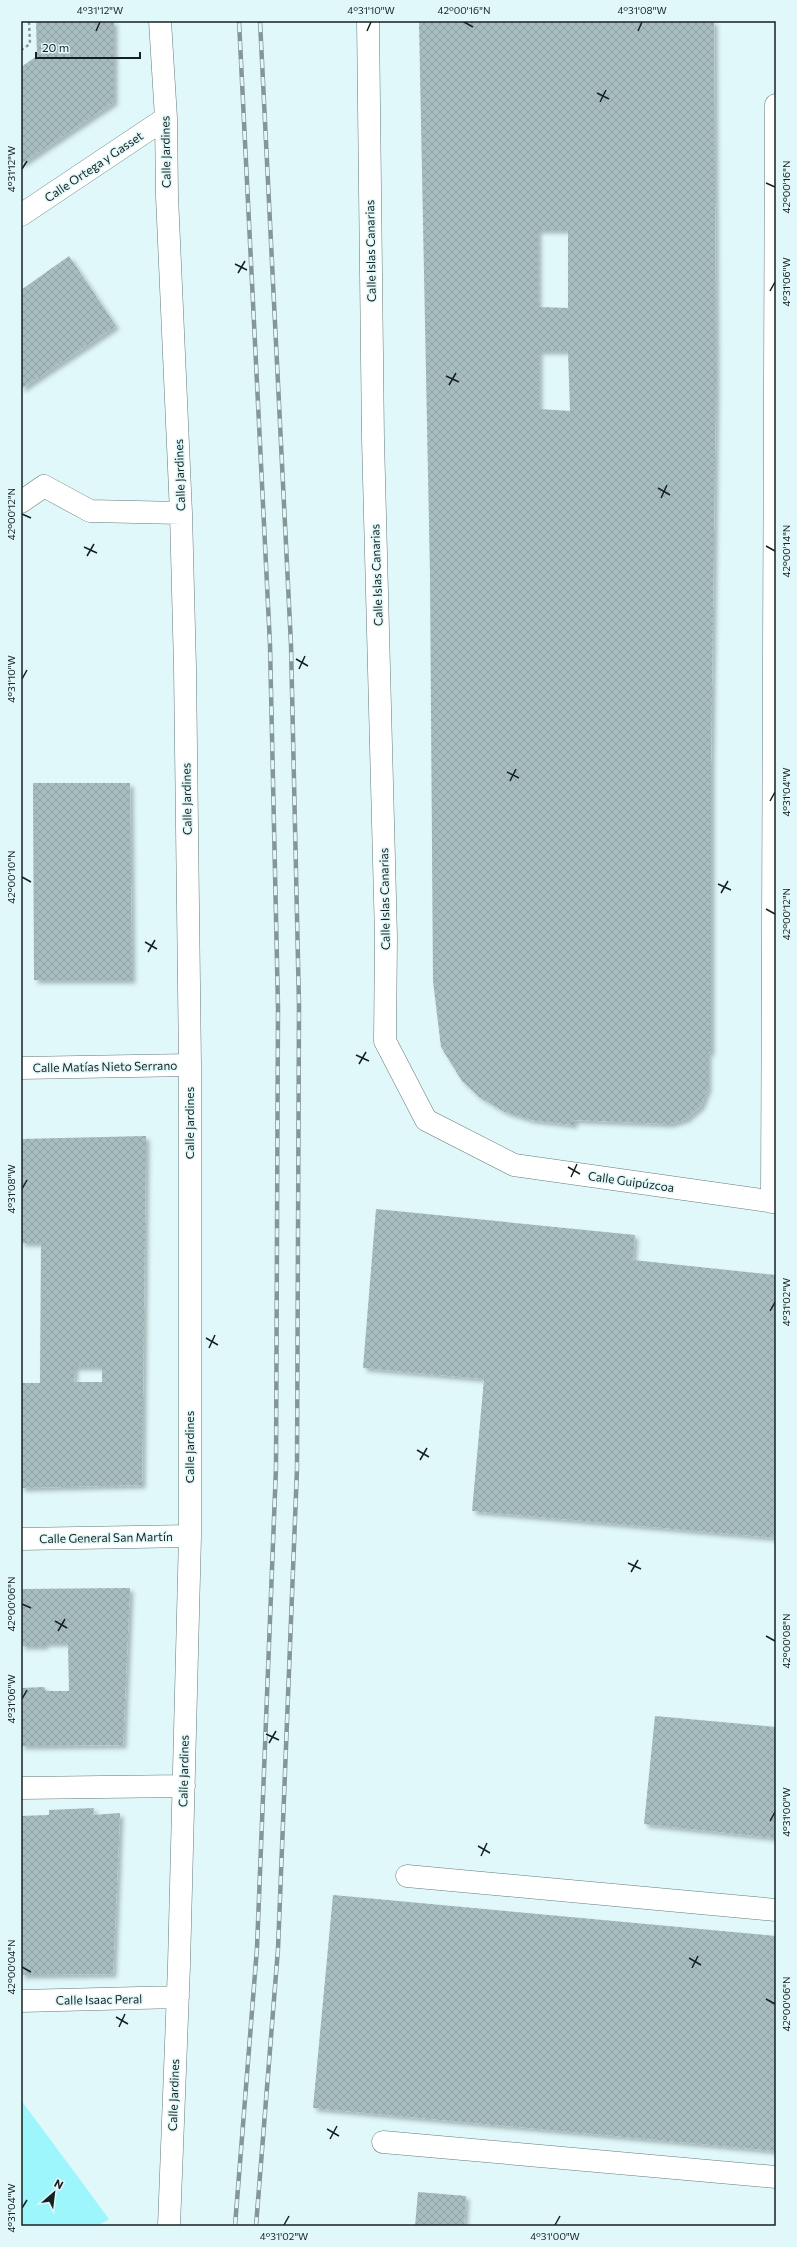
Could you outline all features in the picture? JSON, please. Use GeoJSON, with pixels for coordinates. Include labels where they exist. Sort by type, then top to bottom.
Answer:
{"type":"FeatureCollection","features":[{"type":"Feature","properties":{"kind":"street","name":"Calle Jardines"},"geometry":{"type":"LineString","coordinates":[[160,21],[166,118],[167,196],[181,512],[185,684],[190,1065],[190,1536],[178,1997],[169,2226]]}},
{"type":"Feature","properties":{"kind":"street","name":"Calle Islas Canarias"},"geometry":{"type":"LineString","coordinates":[[368,21],[373,439],[386,937],[385,1041],[426,1120]]}},
{"type":"Feature","properties":{"kind":"street"},"geometry":{"type":"LineString","coordinates":[[774,1202],[776,105]]}},
{"type":"Feature","properties":{"kind":"street","name":"Calle Ortega y Gasset"},"geometry":{"type":"LineString","coordinates":[[21,215],[166,118]]}},
{"type":"Feature","properties":{"kind":"street"},"geometry":{"type":"LineString","coordinates":[[21,502],[44,486],[90,511],[181,512]]}},
{"type":"Feature","properties":{"kind":"street","name":"Calle Matías Nieto Serrano"},"geometry":{"type":"LineString","coordinates":[[21,1068],[190,1065]]}},
{"type":"Feature","properties":{"kind":"street","name":"Calle Guipúzcoa"},"geometry":{"type":"LineString","coordinates":[[426,1120],[514,1165],[774,1202]]}},
{"type":"Feature","properties":{"kind":"street","name":"Calle General San Martín"},"geometry":{"type":"LineString","coordinates":[[21,1540],[190,1536]]}},
{"type":"Feature","properties":{"kind":"street"},"geometry":{"type":"LineString","coordinates":[[21,1788],[184,1786]]}},
{"type":"Feature","properties":{"kind":"street"},"geometry":{"type":"LineString","coordinates":[[407,1876],[776,1910]]}},
{"type":"Feature","properties":{"kind":"street","name":"Calle Isaac Peral"},"geometry":{"type":"LineString","coordinates":[[21,2001],[178,1997]]}},
{"type":"Feature","properties":{"kind":"street"},"geometry":{"type":"LineString","coordinates":[[383,2142],[776,2177]]}},
{"type":"Feature","properties":{"kind":"path"},"geometry":{"type":"LineString","coordinates":[[21,50],[30,44],[29,21]]}},
{"type":"Feature","properties":{"kind":"shaded area"},"geometry":{"type":"Polygon","coordinates":[[[21,2100],[109,2219],[97,2226],[21,2226],[21,2100]]]}},
{"type":"Feature","properties":{"kind":"building"},"geometry":{"type":"Polygon","coordinates":[[[36,21],[114,21],[114,102],[21,164],[21,67],[37,56],[36,21]]]}},
{"type":"Feature","properties":{"kind":"building"},"geometry":{"type":"Polygon","coordinates":[[[419,21],[714,21],[716,378],[711,765],[711,1053],[708,1052],[708,1088],[701,1106],[686,1119],[670,1124],[574,1120],[574,1125],[531,1120],[505,1112],[479,1097],[462,1081],[441,1047],[433,981],[430,574],[419,21]],[[538,230],[538,307],[568,308],[568,230],[538,230]],[[539,351],[539,409],[570,411],[568,351],[539,351]]]}},
{"type":"Feature","properties":{"kind":"building"},"geometry":{"type":"Polygon","coordinates":[[[69,256],[116,326],[21,389],[21,290],[69,256]]]}},
{"type":"Feature","properties":{"kind":"building"},"geometry":{"type":"Polygon","coordinates":[[[33,783],[130,783],[132,980],[34,980],[33,783]]]}},
{"type":"Feature","properties":{"kind":"building"},"geometry":{"type":"Polygon","coordinates":[[[146,1136],[142,1485],[21,1488],[21,1383],[40,1383],[41,1243],[21,1243],[21,1139],[146,1136]],[[75,1367],[74,1382],[102,1382],[102,1367],[75,1367]]]}},
{"type":"Feature","properties":{"kind":"building"},"geometry":{"type":"Polygon","coordinates":[[[376,1209],[635,1235],[633,1260],[776,1275],[776,1538],[472,1511],[484,1379],[363,1368],[376,1209]]]}},
{"type":"Feature","properties":{"kind":"building"},"geometry":{"type":"Polygon","coordinates":[[[130,1588],[123,1745],[21,1746],[21,1688],[44,1687],[46,1691],[69,1691],[68,1643],[45,1643],[45,1646],[21,1646],[21,1589],[130,1588]]]}},
{"type":"Feature","properties":{"kind":"building"},"geometry":{"type":"Polygon","coordinates":[[[655,1716],[776,1727],[776,1838],[644,1824],[655,1716]]]}},
{"type":"Feature","properties":{"kind":"building"},"geometry":{"type":"Polygon","coordinates":[[[94,1808],[93,1815],[120,1813],[113,1974],[21,1975],[21,1816],[49,1815],[49,1810],[94,1808]]]}},
{"type":"Feature","properties":{"kind":"building"},"geometry":{"type":"Polygon","coordinates":[[[333,1895],[776,1936],[776,2151],[313,2108],[333,1895]]]}},
{"type":"Feature","properties":{"kind":"building"},"geometry":{"type":"Polygon","coordinates":[[[418,2192],[466,2196],[464,2226],[415,2226],[418,2192]]]}},
{"type":"Feature","properties":{"kind":"railway"},"geometry":{"type":"LineString","coordinates":[[235,2226],[257,1948],[276,1468],[278,1007],[270,645],[239,21]]}},
{"type":"Feature","properties":{"kind":"railway"},"geometry":{"type":"LineString","coordinates":[[256,2226],[278,1949],[297,1469],[299,1006],[291,645],[260,21]]}}]}
